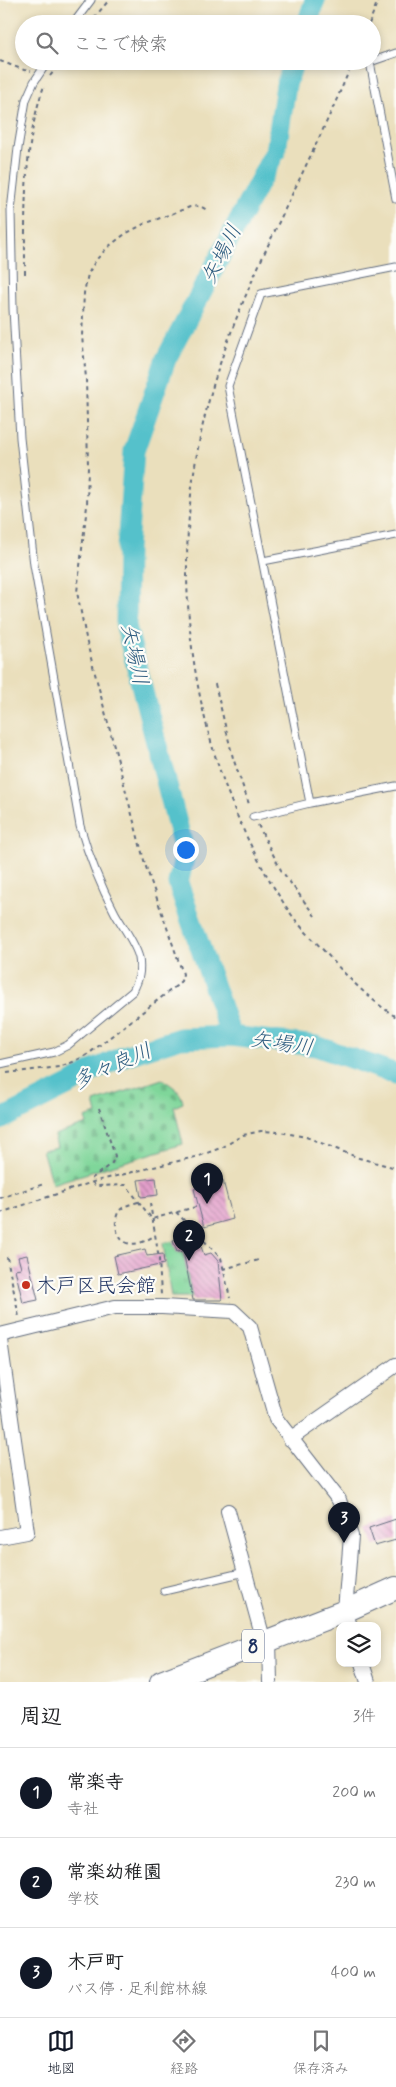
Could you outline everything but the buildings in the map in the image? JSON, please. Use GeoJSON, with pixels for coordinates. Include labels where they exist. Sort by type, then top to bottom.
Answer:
{"type":"FeatureCollection","features":[{"type":"Feature","properties":{"kind":"main road","name":"8"},"geometry":{"type":"LineString","coordinates":[[161,1682],[267,1641],[348,1618],[396,1588]]}},
{"type":"Feature","properties":{"kind":"street"},"geometry":{"type":"LineString","coordinates":[[0,1335],[115,1307],[162,1307],[233,1311],[242,1317],[250,1327],[276,1420],[340,1500],[351,1536],[348,1618]]}},
{"type":"Feature","properties":{"kind":"street"},"geometry":{"type":"LineString","coordinates":[[0,1340],[4,1408],[27,1532],[0,1537]]}},
{"type":"Feature","properties":{"kind":"street"},"geometry":{"type":"LineString","coordinates":[[290,1439],[396,1365]]}},
{"type":"Feature","properties":{"kind":"street"},"geometry":{"type":"LineString","coordinates":[[228,1511],[267,1641],[270,1682]]}},
{"type":"Feature","properties":{"kind":"street"},"geometry":{"type":"LineString","coordinates":[[363,1667],[368,1682]]}},
{"type":"Feature","properties":{"kind":"lane"},"geometry":{"type":"LineString","coordinates":[[79,15],[91,0]]}},
{"type":"Feature","properties":{"kind":"lane"},"geometry":{"type":"LineString","coordinates":[[381,58],[396,53]]}},
{"type":"Feature","properties":{"kind":"lane"},"geometry":{"type":"LineString","coordinates":[[0,1064],[54,1052],[68,1044],[133,991],[138,980],[140,968],[138,955],[101,886],[80,826],[34,565],[24,488],[13,309],[11,211],[23,114],[30,90],[42,70]]}},
{"type":"Feature","properties":{"kind":"lane"},"geometry":{"type":"LineString","coordinates":[[372,70],[396,199]]}},
{"type":"Feature","properties":{"kind":"lane"},"geometry":{"type":"LineString","coordinates":[[310,803],[228,386],[261,294],[396,267]]}},
{"type":"Feature","properties":{"kind":"lane"},"geometry":{"type":"LineString","coordinates":[[263,561],[396,535]]}},
{"type":"Feature","properties":{"kind":"lane"},"geometry":{"type":"LineString","coordinates":[[253,817],[310,803],[396,786]]}},
{"type":"Feature","properties":{"kind":"lane"},"geometry":{"type":"LineString","coordinates":[[164,1591],[245,1572]]}},
{"type":"Feature","properties":{"kind":"path"},"geometry":{"type":"LineString","coordinates":[[98,15],[110,0]]}},
{"type":"Feature","properties":{"kind":"path"},"geometry":{"type":"LineString","coordinates":[[372,15],[378,0]]}},
{"type":"Feature","properties":{"kind":"path"},"geometry":{"type":"LineString","coordinates":[[0,61],[15,67]]}},
{"type":"Feature","properties":{"kind":"path"},"geometry":{"type":"LineString","coordinates":[[49,78],[55,70]]}},
{"type":"Feature","properties":{"kind":"path"},"geometry":{"type":"LineString","coordinates":[[25,274],[25,188],[37,104],[44,83]]}},
{"type":"Feature","properties":{"kind":"path"},"geometry":{"type":"LineString","coordinates":[[0,1073],[59,1066],[87,1054],[176,986],[181,981],[183,974],[145,864],[87,643],[76,592],[87,506],[88,466],[86,378],[82,336],[84,293],[88,274],[96,260],[108,247],[125,234],[144,224],[190,207],[200,206],[206,210]]}},
{"type":"Feature","properties":{"kind":"path"},"geometry":{"type":"LineString","coordinates":[[215,684],[233,758],[253,817],[281,870],[315,916]]}},
{"type":"Feature","properties":{"kind":"path"},"geometry":{"type":"LineString","coordinates":[[92,1182],[91,1179],[112,1163],[115,1158],[99,1108]]}},
{"type":"Feature","properties":{"kind":"path"},"geometry":{"type":"LineString","coordinates":[[0,1213],[92,1182],[199,1156],[222,1147],[244,1135],[261,1132],[280,1132],[306,1137],[359,1158],[396,1168]]}},
{"type":"Feature","properties":{"kind":"path"},"geometry":{"type":"LineString","coordinates":[[92,1182],[95,1186],[126,1185],[152,1219]]}},
{"type":"Feature","properties":{"kind":"path"},"geometry":{"type":"LineString","coordinates":[[0,1198],[44,1184]]}},
{"type":"Feature","properties":{"kind":"path"},"geometry":{"type":"LineString","coordinates":[[139,1201],[124,1206],[118,1212],[116,1218],[120,1238],[125,1242],[135,1243],[146,1241],[155,1235]]}},
{"type":"Feature","properties":{"kind":"path"},"geometry":{"type":"LineString","coordinates":[[150,1203],[159,1259],[162,1307]]}},
{"type":"Feature","properties":{"kind":"path"},"geometry":{"type":"LineString","coordinates":[[152,1219],[199,1206]]}},
{"type":"Feature","properties":{"kind":"path"},"geometry":{"type":"LineString","coordinates":[[176,1212],[221,1258],[233,1311]]}},
{"type":"Feature","properties":{"kind":"path"},"geometry":{"type":"LineString","coordinates":[[7,1257],[21,1329]]}},
{"type":"Feature","properties":{"kind":"path"},"geometry":{"type":"LineString","coordinates":[[223,1269],[259,1260]]}},
{"type":"Feature","properties":{"kind":"green space"},"geometry":{"type":"Polygon","coordinates":[[[162,1079],[176,1089],[182,1099],[183,1103],[174,1107],[183,1144],[52,1184],[42,1150],[57,1147],[54,1135],[87,1124],[85,1118],[97,1114],[94,1102],[162,1079]]]}},
{"type":"Feature","properties":{"kind":"green space"},"geometry":{"type":"Polygon","coordinates":[[[173,1241],[177,1252],[183,1251],[192,1297],[171,1297],[163,1243],[173,1241]]]}},
{"type":"Feature","properties":{"kind":"waterway","name":"矢場川"},"geometry":{"type":"LineString","coordinates":[[310,15],[315,0]]}},
{"type":"Feature","properties":{"kind":"waterway","name":"矢場川"},"geometry":{"type":"LineString","coordinates":[[231,1036],[178,883],[185,854],[126,626],[127,549],[134,451],[166,359],[276,150],[286,85],[291,70]]}},
{"type":"Feature","properties":{"kind":"waterway","name":"多々良川"},"geometry":{"type":"LineString","coordinates":[[0,1120],[124,1056],[180,1038],[231,1036],[316,1046],[396,1074]]}},
{"type":"Feature","properties":{"kind":"place","name":"常楽寺"},"geometry":{"type":"Point","coordinates":[207,1204]}},
{"type":"Feature","properties":{"kind":"place","name":"常楽幼稚園"},"geometry":{"type":"Point","coordinates":[189,1261]}},
{"type":"Feature","properties":{"kind":"place","name":"木戸区民会館"},"geometry":{"type":"Point","coordinates":[26,1285]}},
{"type":"Feature","properties":{"kind":"place","name":"木戸町"},"geometry":{"type":"Point","coordinates":[344,1543]}}]}
